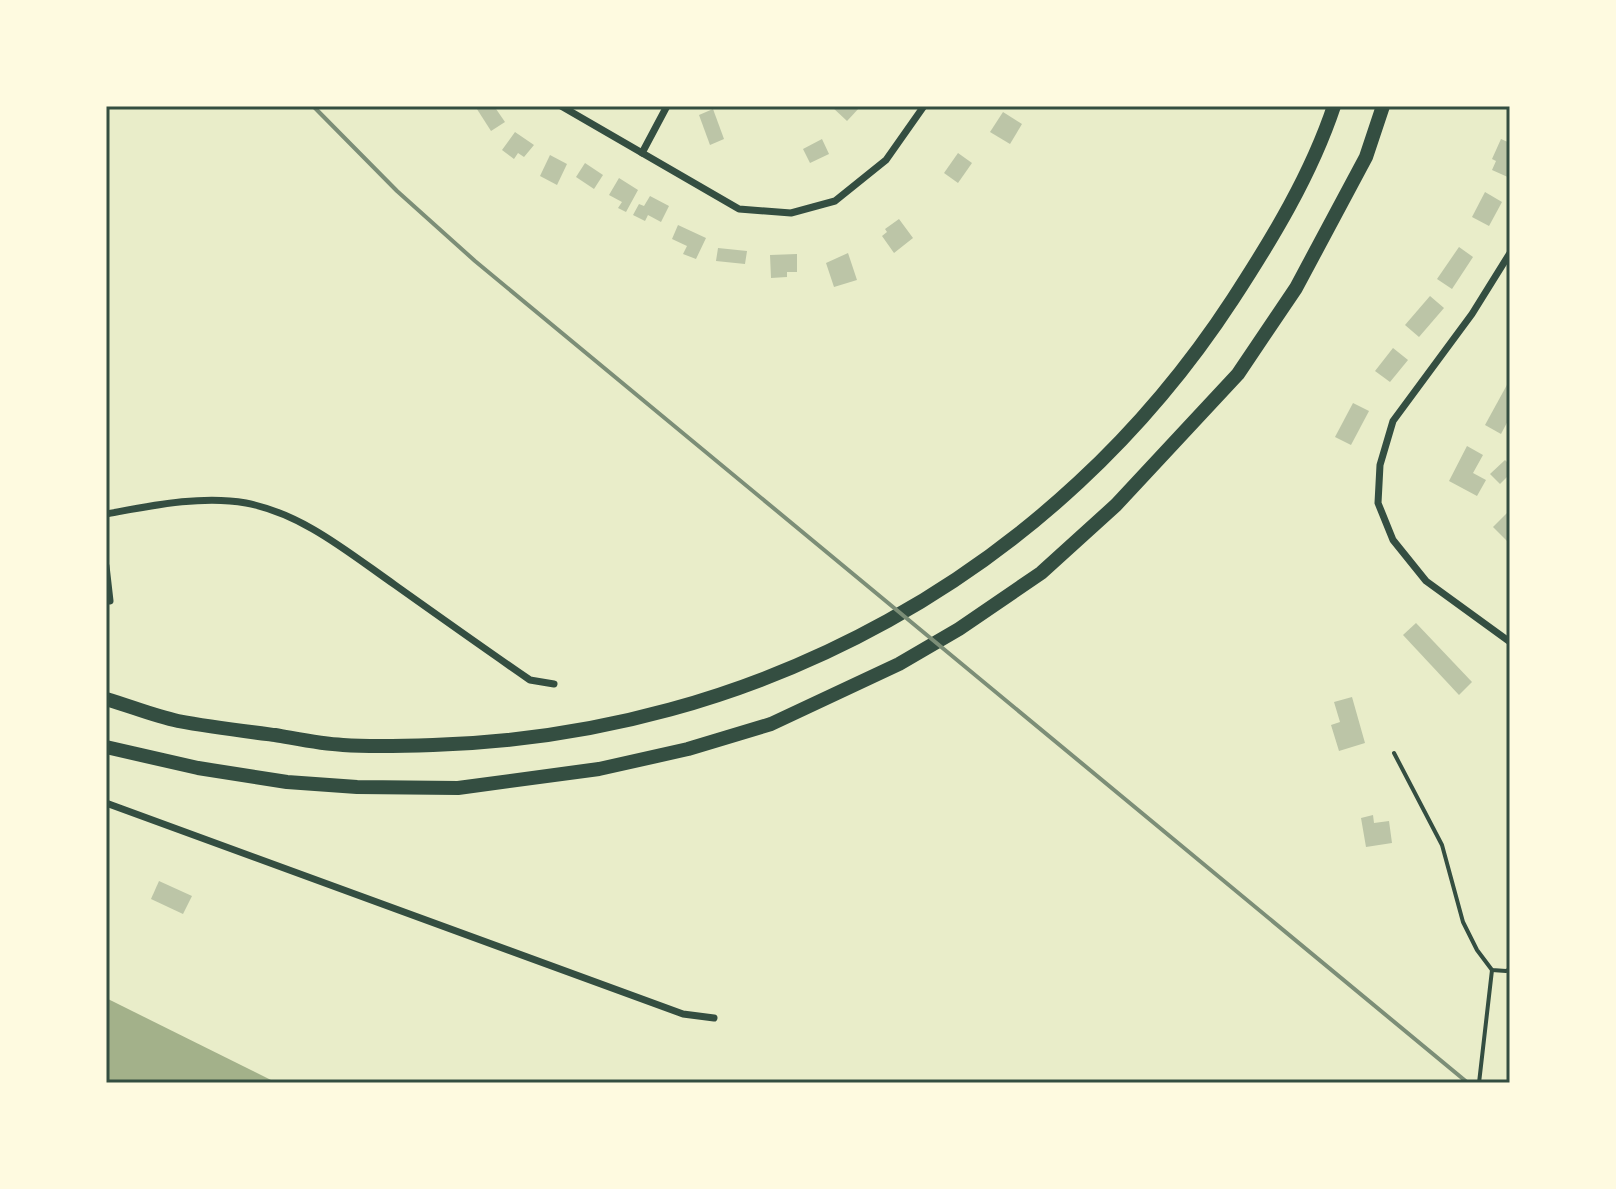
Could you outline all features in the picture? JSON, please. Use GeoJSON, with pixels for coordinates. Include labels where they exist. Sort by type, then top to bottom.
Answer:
{"type":"FeatureCollection","features":[{"type":"Feature","properties":{"kind":"highway"},"geometry":{"type":"LineString","coordinates":[[106,699],[177,721],[341,745],[488,743],[590,729],[681,707],[772,676],[854,640],[926,599],[995,553],[1103,458],[1158,402],[1206,340],[1270,242],[1324,135],[1334,106]]}},
{"type":"Feature","properties":{"kind":"highway"},"geometry":{"type":"LineString","coordinates":[[106,747],[198,768],[287,782],[357,787],[458,788],[599,769],[688,749],[771,724],[899,664],[959,629],[1041,573],[1116,505],[1238,374],[1296,288],[1366,157],[1383,106]]}},
{"type":"Feature","properties":{"kind":"street"},"geometry":{"type":"LineString","coordinates":[[561,106],[739,209],[791,213],[835,201],[866,177],[886,160],[924,106]]}},
{"type":"Feature","properties":{"kind":"street"},"geometry":{"type":"LineString","coordinates":[[642,153],[667,106]]}},
{"type":"Feature","properties":{"kind":"street"},"geometry":{"type":"LineString","coordinates":[[1510,253],[1472,314],[1393,421],[1380,465],[1378,503],[1393,540],[1426,581],[1510,642]]}},
{"type":"Feature","properties":{"kind":"street"},"geometry":{"type":"LineString","coordinates":[[106,514],[174,503],[210,501],[244,503],[272,510],[318,531],[530,680],[554,684]]}},
{"type":"Feature","properties":{"kind":"street"},"geometry":{"type":"LineString","coordinates":[[106,566],[110,601]]}},
{"type":"Feature","properties":{"kind":"street"},"geometry":{"type":"LineString","coordinates":[[106,803],[683,1014],[714,1018]]}},
{"type":"Feature","properties":{"kind":"lane"},"geometry":{"type":"LineString","coordinates":[[1394,753],[1442,845],[1463,922],[1477,950],[1492,970],[1479,1083]]}},
{"type":"Feature","properties":{"kind":"lane"},"geometry":{"type":"LineString","coordinates":[[1492,970],[1510,969]]}},
{"type":"Feature","properties":{"kind":"shaded area"},"geometry":{"type":"Polygon","coordinates":[[[106,998],[277,1083],[106,1083],[106,998]]]}},
{"type":"Feature","properties":{"kind":"building"},"geometry":{"type":"Polygon","coordinates":[[[475,106],[494,106],[505,122],[491,131],[475,106]]]}},
{"type":"Feature","properties":{"kind":"building"},"geometry":{"type":"Polygon","coordinates":[[[831,106],[861,106],[847,121],[831,106]]]}},
{"type":"Feature","properties":{"kind":"building"},"geometry":{"type":"Polygon","coordinates":[[[713,109],[724,139],[710,145],[699,115],[713,109]]]}},
{"type":"Feature","properties":{"kind":"building"},"geometry":{"type":"Polygon","coordinates":[[[1003,112],[1022,124],[1010,144],[990,132],[1003,112]]]}},
{"type":"Feature","properties":{"kind":"building"},"geometry":{"type":"Polygon","coordinates":[[[515,132],[534,145],[524,157],[518,153],[514,159],[502,150],[515,132]]]}},
{"type":"Feature","properties":{"kind":"building"},"geometry":{"type":"Polygon","coordinates":[[[822,139],[829,154],[810,163],[803,149],[822,139]]]}},
{"type":"Feature","properties":{"kind":"building"},"geometry":{"type":"Polygon","coordinates":[[[1501,139],[1510,143],[1510,178],[1492,170],[1496,161],[1492,159],[1501,139]]]}},
{"type":"Feature","properties":{"kind":"building"},"geometry":{"type":"Polygon","coordinates":[[[958,153],[972,163],[958,183],[944,173],[958,153]]]}},
{"type":"Feature","properties":{"kind":"building"},"geometry":{"type":"Polygon","coordinates":[[[550,155],[567,164],[557,185],[540,176],[550,155]]]}},
{"type":"Feature","properties":{"kind":"building"},"geometry":{"type":"Polygon","coordinates":[[[585,163],[603,175],[594,189],[576,177],[585,163]]]}},
{"type":"Feature","properties":{"kind":"building"},"geometry":{"type":"Polygon","coordinates":[[[619,178],[638,190],[626,212],[618,208],[622,202],[609,195],[619,178]]]}},
{"type":"Feature","properties":{"kind":"building"},"geometry":{"type":"Polygon","coordinates":[[[1485,192],[1502,202],[1489,226],[1472,217],[1485,192]]]}},
{"type":"Feature","properties":{"kind":"building"},"geometry":{"type":"Polygon","coordinates":[[[650,196],[669,206],[661,222],[648,215],[645,221],[633,215],[639,204],[644,206],[650,196]]]}},
{"type":"Feature","properties":{"kind":"building"},"geometry":{"type":"Polygon","coordinates":[[[899,219],[913,238],[894,253],[882,236],[887,232],[885,229],[899,219]]]}},
{"type":"Feature","properties":{"kind":"building"},"geometry":{"type":"Polygon","coordinates":[[[678,225],[706,238],[696,259],[683,254],[687,246],[672,239],[678,225]]]}},
{"type":"Feature","properties":{"kind":"building"},"geometry":{"type":"Polygon","coordinates":[[[1459,247],[1473,257],[1452,289],[1437,279],[1459,247]]]}},
{"type":"Feature","properties":{"kind":"building"},"geometry":{"type":"Polygon","coordinates":[[[718,248],[747,251],[745,264],[716,261],[718,248]]]}},
{"type":"Feature","properties":{"kind":"building"},"geometry":{"type":"Polygon","coordinates":[[[848,253],[857,280],[834,287],[826,263],[848,253]]]}},
{"type":"Feature","properties":{"kind":"building"},"geometry":{"type":"Polygon","coordinates":[[[797,254],[797,272],[787,272],[787,277],[771,278],[770,255],[797,254]]]}},
{"type":"Feature","properties":{"kind":"building"},"geometry":{"type":"Polygon","coordinates":[[[1430,296],[1444,308],[1419,337],[1405,325],[1430,296]]]}},
{"type":"Feature","properties":{"kind":"building"},"geometry":{"type":"Polygon","coordinates":[[[1393,348],[1408,360],[1390,382],[1375,371],[1393,348]]]}},
{"type":"Feature","properties":{"kind":"building"},"geometry":{"type":"Polygon","coordinates":[[[1508,383],[1510,417],[1501,434],[1485,425],[1508,383]]]}},
{"type":"Feature","properties":{"kind":"building"},"geometry":{"type":"Polygon","coordinates":[[[1353,403],[1369,411],[1351,445],[1335,437],[1353,403]]]}},
{"type":"Feature","properties":{"kind":"building"},"geometry":{"type":"Polygon","coordinates":[[[1467,446],[1483,455],[1473,473],[1486,480],[1477,496],[1449,481],[1467,446]]]}},
{"type":"Feature","properties":{"kind":"building"},"geometry":{"type":"Polygon","coordinates":[[[1505,460],[1510,465],[1510,474],[1500,484],[1490,474],[1505,460]]]}},
{"type":"Feature","properties":{"kind":"building"},"geometry":{"type":"Polygon","coordinates":[[[1507,513],[1510,516],[1510,544],[1493,527],[1507,513]]]}},
{"type":"Feature","properties":{"kind":"building"},"geometry":{"type":"Polygon","coordinates":[[[1416,623],[1472,682],[1459,695],[1403,635],[1416,623]]]}},
{"type":"Feature","properties":{"kind":"building"},"geometry":{"type":"Polygon","coordinates":[[[1352,697],[1365,743],[1339,751],[1331,725],[1340,722],[1334,702],[1352,697]]]}},
{"type":"Feature","properties":{"kind":"building"},"geometry":{"type":"Polygon","coordinates":[[[1373,815],[1374,823],[1389,821],[1392,843],[1366,847],[1361,818],[1373,815]]]}},
{"type":"Feature","properties":{"kind":"building"},"geometry":{"type":"Polygon","coordinates":[[[159,881],[192,896],[183,914],[151,899],[159,881]]]}},
{"type":"Feature","properties":{"kind":"railway"},"geometry":{"type":"LineString","coordinates":[[313,106],[397,191],[475,261],[1468,1083]]}}]}
